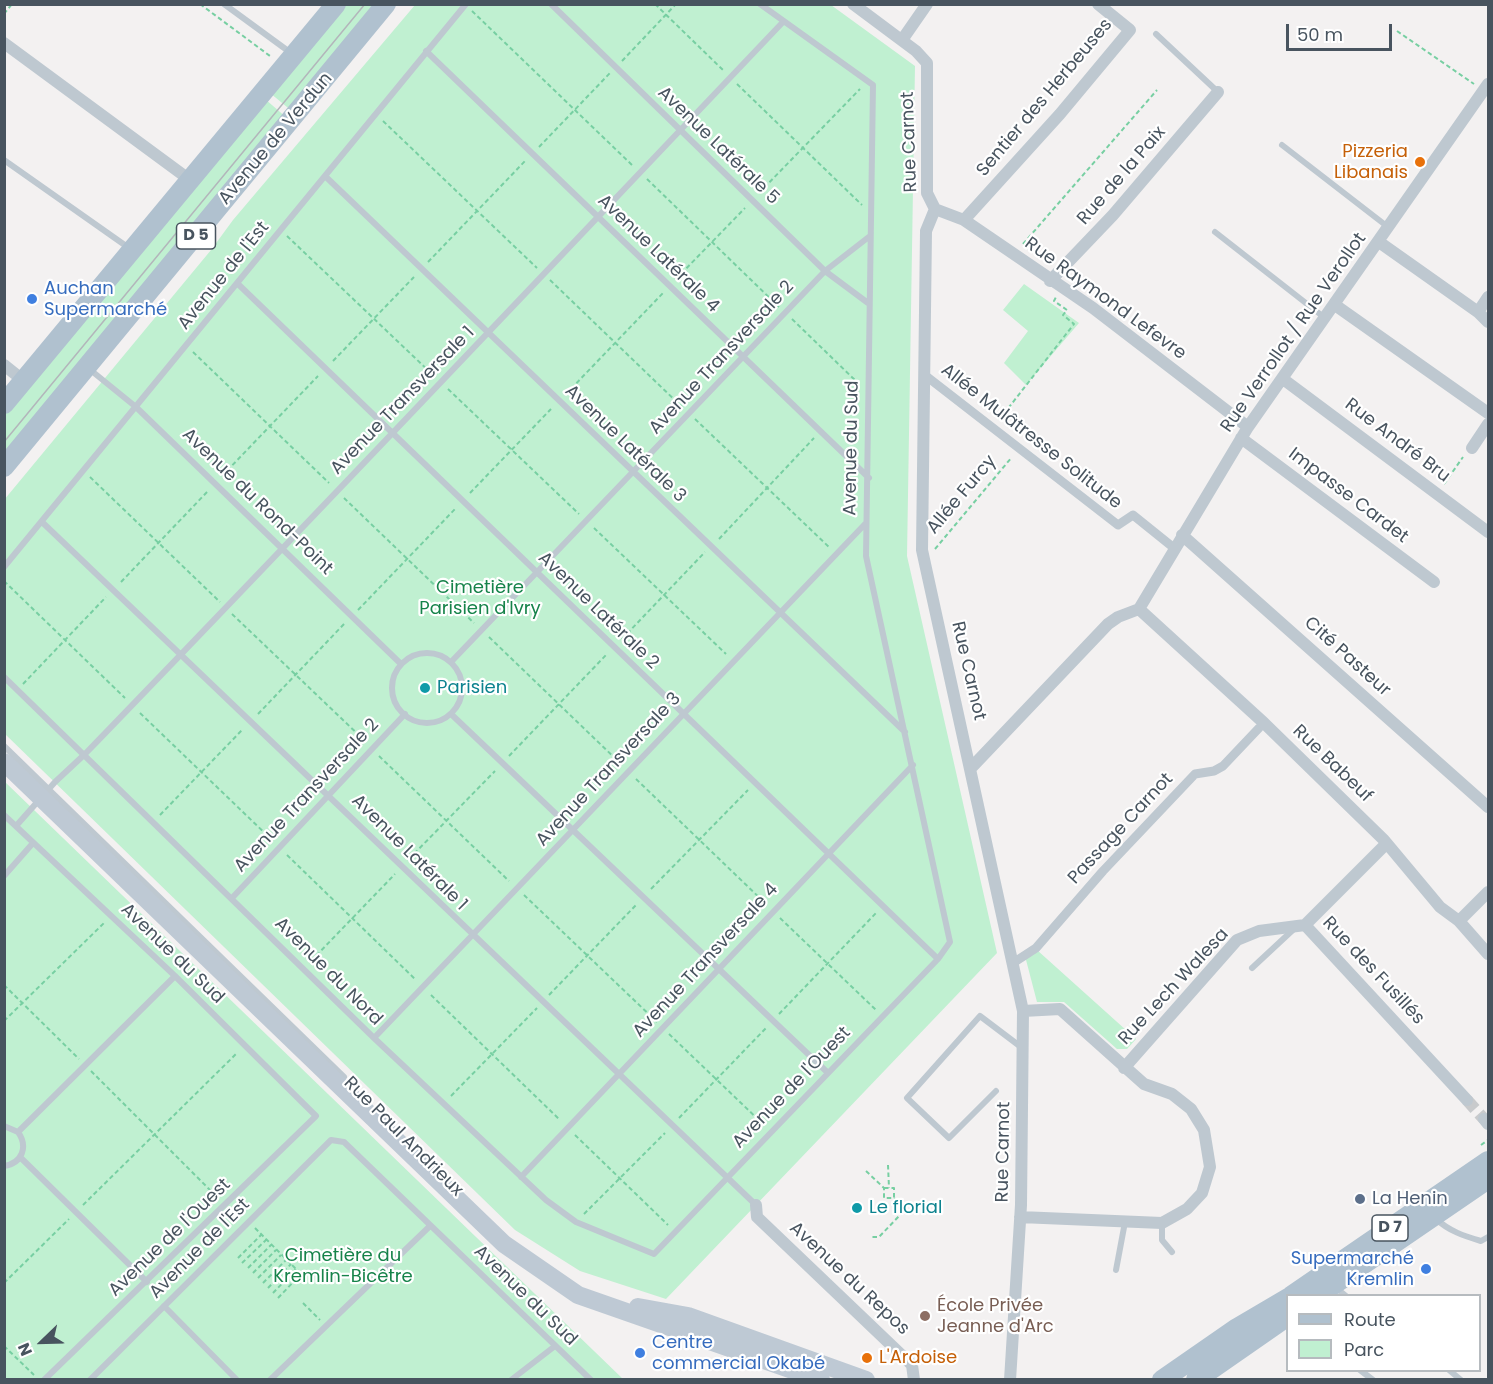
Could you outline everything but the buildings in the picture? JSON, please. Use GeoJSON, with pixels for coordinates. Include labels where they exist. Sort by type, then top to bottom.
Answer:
{"type":"FeatureCollection","features":[{"type":"Feature","properties":{"kind":"main road","name":"D 5"},"geometry":{"type":"LineString","coordinates":[[4,405],[336,4]]}},
{"type":"Feature","properties":{"kind":"main road","name":"Avenue de Verdun"},"geometry":{"type":"LineString","coordinates":[[4,466],[386,4]]}},
{"type":"Feature","properties":{"kind":"main road","name":"Rue Paul Andrieux"},"geometry":{"type":"LineString","coordinates":[[4,762],[46,793],[479,1221]]}},
{"type":"Feature","properties":{"kind":"main road","name":"D 7"},"geometry":{"type":"LineString","coordinates":[[1308,1294],[1488,1161]]}},
{"type":"Feature","properties":{"kind":"main road","name":"D 7"},"geometry":{"type":"LineString","coordinates":[[1332,1292],[1488,1179]]}},
{"type":"Feature","properties":{"kind":"main road"},"geometry":{"type":"LineString","coordinates":[[479,1221],[504,1244],[578,1295],[821,1380]]}},
{"type":"Feature","properties":{"kind":"main road"},"geometry":{"type":"LineString","coordinates":[[559,1281],[636,1307],[688,1316],[866,1380]]}},
{"type":"Feature","properties":{"kind":"main road","name":"D 7"},"geometry":{"type":"LineString","coordinates":[[1162,1380],[1237,1328],[1286,1310]]}},
{"type":"Feature","properties":{"kind":"main road","name":"D 7"},"geometry":{"type":"LineString","coordinates":[[1196,1380],[1286,1311]]}},
{"type":"Feature","properties":{"kind":"street","name":"Rue Carnot"},"geometry":{"type":"LineString","coordinates":[[853,4],[902,40],[927,63],[927,193],[935,209],[926,231],[926,376],[921,544],[1023,1011],[1020,1217],[1010,1380]]}},
{"type":"Feature","properties":{"kind":"street"},"geometry":{"type":"LineString","coordinates":[[902,40],[927,4]]}},
{"type":"Feature","properties":{"kind":"street","name":"Sentier des Herbeuses"},"geometry":{"type":"LineString","coordinates":[[964,220],[1060,114],[1130,30],[1098,4]]}},
{"type":"Feature","properties":{"kind":"street"},"geometry":{"type":"LineString","coordinates":[[4,43],[190,180]]}},
{"type":"Feature","properties":{"kind":"street","name":"Rue Verrollot / Rue Verollot"},"geometry":{"type":"LineString","coordinates":[[1139,609],[1244,433],[1486,87]]}},
{"type":"Feature","properties":{"kind":"street","name":"Rue de la Paix"},"geometry":{"type":"LineString","coordinates":[[1050,281],[1113,214],[1218,92]]}},
{"type":"Feature","properties":{"kind":"street","name":"Rue Raymond Lefevre"},"geometry":{"type":"LineString","coordinates":[[935,209],[964,220],[1050,281],[1093,308],[1244,433]]}},
{"type":"Feature","properties":{"kind":"street"},"geometry":{"type":"LineString","coordinates":[[1379,242],[1478,312],[1488,322]]}},
{"type":"Feature","properties":{"kind":"street"},"geometry":{"type":"LineString","coordinates":[[1478,312],[1488,297]]}},
{"type":"Feature","properties":{"kind":"street"},"geometry":{"type":"LineString","coordinates":[[1335,305],[1488,413]]}},
{"type":"Feature","properties":{"kind":"street"},"geometry":{"type":"LineString","coordinates":[[4,365],[24,381]]}},
{"type":"Feature","properties":{"kind":"street","name":"Allée Mulâtresse Solitude"},"geometry":{"type":"LineString","coordinates":[[926,376],[994,426],[1118,525],[1133,515],[1174,548]]}},
{"type":"Feature","properties":{"kind":"street","name":"Rue André Bru"},"geometry":{"type":"LineString","coordinates":[[1283,379],[1488,532]]}},
{"type":"Feature","properties":{"kind":"street"},"geometry":{"type":"LineString","coordinates":[[1472,448],[1488,424]]}},
{"type":"Feature","properties":{"kind":"street","name":"Impasse Cardet"},"geometry":{"type":"LineString","coordinates":[[1244,433],[1434,582]]}},
{"type":"Feature","properties":{"kind":"street","name":"Cité Pasteur"},"geometry":{"type":"LineString","coordinates":[[1182,535],[1488,807]]}},
{"type":"Feature","properties":{"kind":"street"},"geometry":{"type":"LineString","coordinates":[[971,768],[1108,624],[1118,617],[1139,609]]}},
{"type":"Feature","properties":{"kind":"street","name":"Rue Babeuf"},"geometry":{"type":"LineString","coordinates":[[1139,609],[1264,723],[1386,844],[1440,907],[1459,921],[1488,954]]}},
{"type":"Feature","properties":{"kind":"street","name":"Passage Carnot"},"geometry":{"type":"LineString","coordinates":[[1013,963],[1036,948],[1103,871],[1195,774],[1214,771],[1223,766],[1259,728]]}},
{"type":"Feature","properties":{"kind":"street","name":"Rue des Fusillés"},"geometry":{"type":"LineString","coordinates":[[1386,844],[1302,925],[1467,1100]]}},
{"type":"Feature","properties":{"kind":"street"},"geometry":{"type":"LineString","coordinates":[[1459,921],[1488,892]]}},
{"type":"Feature","properties":{"kind":"street","name":"Rue Lech Walesa"},"geometry":{"type":"LineString","coordinates":[[1023,1011],[1060,1009],[1124,1068],[1237,940],[1259,931],[1302,925]]}},
{"type":"Feature","properties":{"kind":"street"},"geometry":{"type":"LineString","coordinates":[[1020,1217],[1162,1223],[1187,1209],[1202,1193],[1210,1167],[1208,1147],[1204,1130],[1191,1109],[1172,1094],[1144,1084],[1124,1068]]}},
{"type":"Feature","properties":{"kind":"street","name":"Avenue du Repos"},"geometry":{"type":"LineString","coordinates":[[756,1205],[757,1217],[912,1365],[914,1380]]}},
{"type":"Feature","properties":{"kind":"lane"},"geometry":{"type":"LineString","coordinates":[[224,4],[289,61]]}},
{"type":"Feature","properties":{"kind":"lane","name":"Avenue de l'Est"},"geometry":{"type":"LineString","coordinates":[[4,567],[466,4]]}},
{"type":"Feature","properties":{"kind":"lane","name":"Avenue Latérale 5"},"geometry":{"type":"LineString","coordinates":[[551,4],[825,271],[868,303]]}},
{"type":"Feature","properties":{"kind":"lane"},"geometry":{"type":"LineString","coordinates":[[760,4],[867,81]]}},
{"type":"Feature","properties":{"kind":"lane","name":"Avenue Transversale 1"},"geometry":{"type":"LineString","coordinates":[[16,826],[488,334],[597,216],[783,22]]}},
{"type":"Feature","properties":{"kind":"lane"},"geometry":{"type":"LineString","coordinates":[[1156,34],[1218,92]]}},
{"type":"Feature","properties":{"kind":"lane","name":"Avenue Latérale 4"},"geometry":{"type":"LineString","coordinates":[[426,51],[869,478]]}},
{"type":"Feature","properties":{"kind":"lane","name":"Avenue du Sud"},"geometry":{"type":"LineString","coordinates":[[867,81],[873,86],[868,303],[869,478],[866,556],[950,942]]}},
{"type":"Feature","properties":{"kind":"lane"},"geometry":{"type":"LineString","coordinates":[[1281,145],[1388,228]]}},
{"type":"Feature","properties":{"kind":"lane"},"geometry":{"type":"LineString","coordinates":[[4,160],[132,250]]}},
{"type":"Feature","properties":{"kind":"lane","name":"Avenue Latérale 3"},"geometry":{"type":"LineString","coordinates":[[325,176],[905,733]]}},
{"type":"Feature","properties":{"kind":"lane"},"geometry":{"type":"LineString","coordinates":[[1215,232],[1325,318]]}},
{"type":"Feature","properties":{"kind":"lane","name":"Avenue Transversale 2"},"geometry":{"type":"LineString","coordinates":[[451,662],[825,271],[870,236]]}},
{"type":"Feature","properties":{"kind":"lane","name":"Avenue Latérale 2"},"geometry":{"type":"LineString","coordinates":[[238,284],[826,854],[938,959]]}},
{"type":"Feature","properties":{"kind":"lane","name":"Avenue du Rond-Point"},"geometry":{"type":"LineString","coordinates":[[87,367],[105,379],[136,406],[401,664]]}},
{"type":"Feature","properties":{"kind":"lane","name":"Avenue Latérale 1"},"geometry":{"type":"LineString","coordinates":[[42,522],[328,794],[618,1076],[756,1205]]}},
{"type":"Feature","properties":{"kind":"lane","name":"Avenue Transversale 3"},"geometry":{"type":"LineString","coordinates":[[374,1038],[575,829],[681,713],[866,523]]}},
{"type":"Feature","properties":{"kind":"lane"},"geometry":{"type":"LineString","coordinates":[[420,654],[442,656],[451,662],[462,682],[462,694],[451,714],[433,722],[423,722],[405,714],[393,696],[395,674],[401,664],[420,654]]}},
{"type":"Feature","properties":{"kind":"lane","name":"Avenue du Nord"},"geometry":{"type":"LineString","coordinates":[[4,677],[374,1038],[521,1177],[576,1222],[654,1254]]}},
{"type":"Feature","properties":{"kind":"lane","name":"Avenue Transversale 2"},"geometry":{"type":"LineString","coordinates":[[232,898],[405,714]]}},
{"type":"Feature","properties":{"kind":"lane"},"geometry":{"type":"LineString","coordinates":[[451,714],[575,829],[827,1072]]}},
{"type":"Feature","properties":{"kind":"lane","name":"Rue Paul Andrieux"},"geometry":{"type":"LineString","coordinates":[[4,746],[46,793],[350,1083]]}},
{"type":"Feature","properties":{"kind":"lane","name":"Avenue Transversale 4"},"geometry":{"type":"LineString","coordinates":[[521,1177],[913,765]]}},
{"type":"Feature","properties":{"kind":"lane","name":"Avenue du Sud"},"geometry":{"type":"LineString","coordinates":[[4,815],[175,976],[316,1116]]}},
{"type":"Feature","properties":{"kind":"lane"},"geometry":{"type":"LineString","coordinates":[[4,876],[33,843]]}},
{"type":"Feature","properties":{"kind":"lane"},"geometry":{"type":"LineString","coordinates":[[1252,968],[1302,925]]}},
{"type":"Feature","properties":{"kind":"lane","name":"Avenue de l'Ouest"},"geometry":{"type":"LineString","coordinates":[[654,1254],[938,959],[950,942]]}},
{"type":"Feature","properties":{"kind":"lane"},"geometry":{"type":"LineString","coordinates":[[18,1132],[175,976]]}},
{"type":"Feature","properties":{"kind":"lane"},"geometry":{"type":"LineString","coordinates":[[996,1091],[949,1138],[907,1098],[980,1016],[1024,1050]]}},
{"type":"Feature","properties":{"kind":"lane","name":"Avenue de l'Ouest"},"geometry":{"type":"LineString","coordinates":[[44,1380],[316,1116]]}},
{"type":"Feature","properties":{"kind":"lane"},"geometry":{"type":"LineString","coordinates":[[4,1126],[18,1132],[24,1144],[20,1157],[15,1162],[4,1166]]}},
{"type":"Feature","properties":{"kind":"lane","name":"Rue Paul Andrieux"},"geometry":{"type":"LineString","coordinates":[[400,1132],[459,1190],[479,1221]]}},
{"type":"Feature","properties":{"kind":"lane","name":"Avenue de l'Est"},"geometry":{"type":"LineString","coordinates":[[90,1380],[331,1140]]}},
{"type":"Feature","properties":{"kind":"lane","name":"Avenue du Sud"},"geometry":{"type":"LineString","coordinates":[[331,1140],[344,1142],[591,1380]]}},
{"type":"Feature","properties":{"kind":"lane"},"geometry":{"type":"LineString","coordinates":[[20,1157],[147,1282]]}},
{"type":"Feature","properties":{"kind":"lane"},"geometry":{"type":"LineString","coordinates":[[1434,1216],[1445,1228],[1481,1241],[1488,1237]]}},
{"type":"Feature","properties":{"kind":"lane"},"geometry":{"type":"LineString","coordinates":[[1116,1270],[1125,1222]]}},
{"type":"Feature","properties":{"kind":"lane"},"geometry":{"type":"LineString","coordinates":[[1162,1223],[1162,1240],[1172,1252]]}},
{"type":"Feature","properties":{"kind":"lane"},"geometry":{"type":"LineString","coordinates":[[270,1380],[430,1226]]}},
{"type":"Feature","properties":{"kind":"lane"},"geometry":{"type":"LineString","coordinates":[[164,1306],[237,1380]]}},
{"type":"Feature","properties":{"kind":"lane"},"geometry":{"type":"LineString","coordinates":[[511,1380],[555,1346]]}},
{"type":"Feature","properties":{"kind":"path"},"geometry":{"type":"LineString","coordinates":[[4,14],[12,4]]}},
{"type":"Feature","properties":{"kind":"path"},"geometry":{"type":"LineString","coordinates":[[200,4],[289,61]]}},
{"type":"Feature","properties":{"kind":"path"},"geometry":{"type":"LineString","coordinates":[[466,4],[859,384],[869,386]]}},
{"type":"Feature","properties":{"kind":"path"},"geometry":{"type":"LineString","coordinates":[[655,4],[870,213]]}},
{"type":"Feature","properties":{"kind":"path"},"geometry":{"type":"LineString","coordinates":[[18,690],[676,4]]}},
{"type":"Feature","properties":{"kind":"path"},"geometry":{"type":"LineString","coordinates":[[1397,31],[1486,87]]}},
{"type":"Feature","properties":{"kind":"path"},"geometry":{"type":"LineString","coordinates":[[154,822],[867,81]]}},
{"type":"Feature","properties":{"kind":"path"},"geometry":{"type":"LineString","coordinates":[[1014,255],[1157,90]]}},
{"type":"Feature","properties":{"kind":"path"},"geometry":{"type":"LineString","coordinates":[[375,114],[836,554]]}},
{"type":"Feature","properties":{"kind":"path"},"geometry":{"type":"LineString","coordinates":[[281,230],[733,660]]}},
{"type":"Feature","properties":{"kind":"path"},"geometry":{"type":"LineString","coordinates":[[994,426],[1074,324],[1063,315],[1067,310],[1054,300],[1063,289]]}},
{"type":"Feature","properties":{"kind":"path"},"geometry":{"type":"LineString","coordinates":[[187,346],[882,1016]]}},
{"type":"Feature","properties":{"kind":"path"},"geometry":{"type":"LineString","coordinates":[[712,547],[820,432]]}},
{"type":"Feature","properties":{"kind":"path","name":"Allée Furcy"},"geometry":{"type":"LineString","coordinates":[[925,560],[1020,447]]}},
{"type":"Feature","properties":{"kind":"path"},"geometry":{"type":"LineString","coordinates":[[1437,494],[1468,450],[1472,448]]}},
{"type":"Feature","properties":{"kind":"path"},"geometry":{"type":"LineString","coordinates":[[84,471],[771,1132]]}},
{"type":"Feature","properties":{"kind":"path"},"geometry":{"type":"LineString","coordinates":[[4,581],[675,1232]]}},
{"type":"Feature","properties":{"kind":"path"},"geometry":{"type":"LineString","coordinates":[[443,1104],[754,784]]}},
{"type":"Feature","properties":{"kind":"path"},"geometry":{"type":"LineString","coordinates":[[576,1222],[672,1126],[882,906]]}},
{"type":"Feature","properties":{"kind":"path"},"geometry":{"type":"LineString","coordinates":[[4,1021],[111,916]]}},
{"type":"Feature","properties":{"kind":"path"},"geometry":{"type":"LineString","coordinates":[[4,985],[225,1205]]}},
{"type":"Feature","properties":{"kind":"path"},"geometry":{"type":"LineString","coordinates":[[4,1283],[245,1046]]}},
{"type":"Feature","properties":{"kind":"path"},"geometry":{"type":"LineString","coordinates":[[888,1165],[889,1188]]}},
{"type":"Feature","properties":{"kind":"path"},"geometry":{"type":"LineString","coordinates":[[866,1171],[884,1188],[894,1188],[894,1198],[901,1205],[902,1214],[879,1237],[871,1237]]}},
{"type":"Feature","properties":{"kind":"path"},"geometry":{"type":"LineString","coordinates":[[884,1188],[884,1198],[894,1198]]}},
{"type":"Feature","properties":{"kind":"path"},"geometry":{"type":"LineString","coordinates":[[249,1222],[306,1279]]}},
{"type":"Feature","properties":{"kind":"path"},"geometry":{"type":"LineString","coordinates":[[237,1258],[262,1235]]}},
{"type":"Feature","properties":{"kind":"path"},"geometry":{"type":"LineString","coordinates":[[243,1263],[266,1240]]}},
{"type":"Feature","properties":{"kind":"path"},"geometry":{"type":"LineString","coordinates":[[248,1268],[271,1245]]}},
{"type":"Feature","properties":{"kind":"path"},"geometry":{"type":"LineString","coordinates":[[253,1273],[276,1250]]}},
{"type":"Feature","properties":{"kind":"path"},"geometry":{"type":"LineString","coordinates":[[258,1278],[281,1255]]}},
{"type":"Feature","properties":{"kind":"path"},"geometry":{"type":"LineString","coordinates":[[263,1283],[286,1260]]}},
{"type":"Feature","properties":{"kind":"path"},"geometry":{"type":"LineString","coordinates":[[268,1288],[291,1264]]}},
{"type":"Feature","properties":{"kind":"path"},"geometry":{"type":"LineString","coordinates":[[273,1293],[296,1269]]}},
{"type":"Feature","properties":{"kind":"path"},"geometry":{"type":"LineString","coordinates":[[278,1298],[301,1274]]}},
{"type":"Feature","properties":{"kind":"path"},"geometry":{"type":"LineString","coordinates":[[303,1303],[326,1326]]}},
{"type":"Feature","properties":{"kind":"path"},"geometry":{"type":"LineString","coordinates":[[4,1346],[38,1380]]}},
{"type":"Feature","properties":{"kind":"green space"},"geometry":{"type":"Polygon","coordinates":[[[344,5],[381,5],[293,112],[270,93],[344,5]]]}},
{"type":"Feature","properties":{"kind":"green space","name":"Cimetière Parisien d'Ivry"},"geometry":{"type":"Polygon","coordinates":[[[415,5],[831,5],[915,66],[907,556],[997,953],[666,1299],[580,1271],[515,1230],[5,734],[4,500],[211,250],[233,220],[415,5]]]}},
{"type":"Feature","properties":{"kind":"green space"},"geometry":{"type":"Polygon","coordinates":[[[265,99],[287,118],[5,460],[5,413],[265,99]]]}},
{"type":"Feature","properties":{"kind":"green space"},"geometry":{"type":"Polygon","coordinates":[[[1024,284],[1079,323],[1026,385],[1004,363],[1028,331],[1003,310],[1024,284]]]}},
{"type":"Feature","properties":{"kind":"green space","name":"Cimetière du Kremlin-Bicêtre"},"geometry":{"type":"Polygon","coordinates":[[[4,781],[623,1379],[5,1379],[4,781]]]}},
{"type":"Feature","properties":{"kind":"green space"},"geometry":{"type":"Polygon","coordinates":[[[1037,950],[1136,1039],[1127,1049],[1117,1049],[1064,1002],[1037,1002],[1025,956],[1037,950]]]}},
{"type":"Feature","properties":{"kind":"tunnel"},"geometry":{"type":"LineString","coordinates":[[1467,1100],[1484,1119]]}},
{"type":"Feature","properties":{"kind":"tram line"},"geometry":{"type":"LineString","coordinates":[[4,442],[365,4]]}},
{"type":"Feature","properties":{"kind":"place","name":"Pizzeria Libanais"},"geometry":{"type":"Point","coordinates":[1420,162]}},
{"type":"Feature","properties":{"kind":"place","name":"Auchan Supermarché"},"geometry":{"type":"Point","coordinates":[32,299]}},
{"type":"Feature","properties":{"kind":"place","name":"Parisien"},"geometry":{"type":"Point","coordinates":[425,688]}},
{"type":"Feature","properties":{"kind":"place","name":"La Henin"},"geometry":{"type":"Point","coordinates":[1360,1199]}},
{"type":"Feature","properties":{"kind":"place","name":"Le florial"},"geometry":{"type":"Point","coordinates":[857,1208]}},
{"type":"Feature","properties":{"kind":"place","name":"Supermarché Kremlin"},"geometry":{"type":"Point","coordinates":[1426,1269]}},
{"type":"Feature","properties":{"kind":"place","name":"École Privée Jeanne d'Arc"},"geometry":{"type":"Point","coordinates":[925,1316]}},
{"type":"Feature","properties":{"kind":"place","name":"Centre commercial Okabé"},"geometry":{"type":"Point","coordinates":[640,1353]}},
{"type":"Feature","properties":{"kind":"place","name":"L'Ardoise"},"geometry":{"type":"Point","coordinates":[867,1358]}}]}
